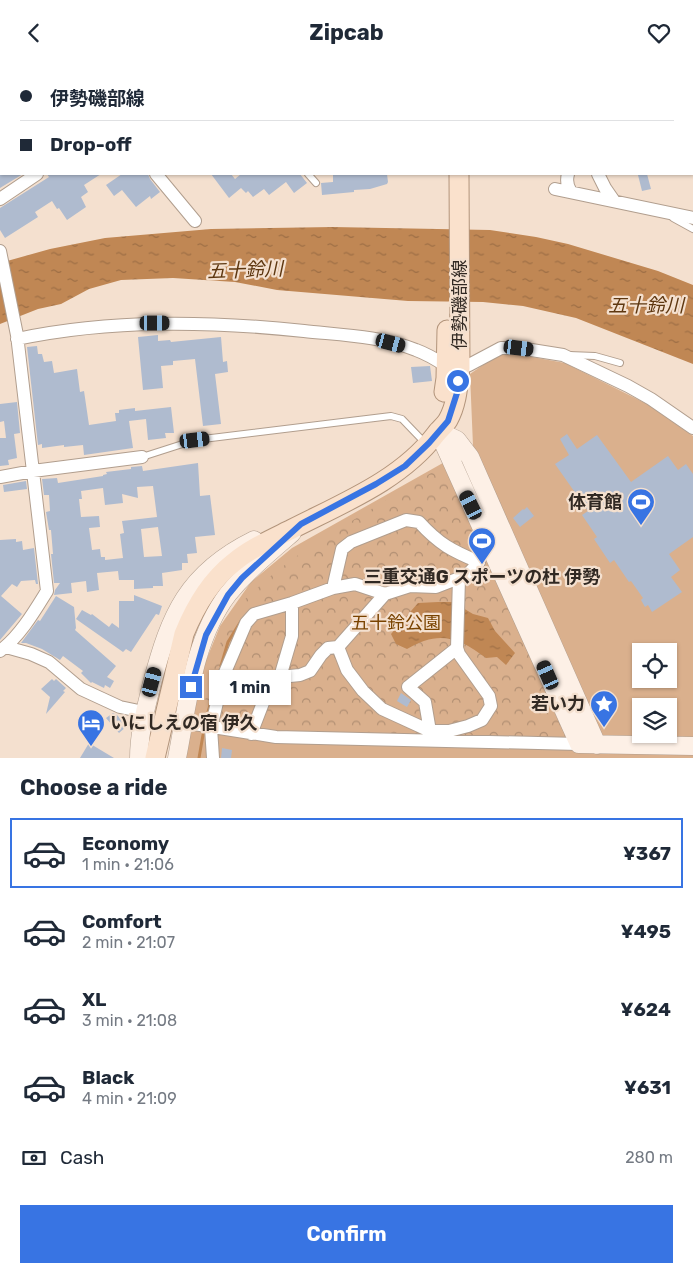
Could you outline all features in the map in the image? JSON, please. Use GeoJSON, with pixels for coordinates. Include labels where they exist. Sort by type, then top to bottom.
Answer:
{"type":"FeatureCollection","features":[{"type":"Feature","properties":{"kind":"main road","name":"伊勢磯部線"},"geometry":{"type":"LineString","coordinates":[[438,431],[440,405],[446,378],[453,362],[454,176]]}},
{"type":"Feature","properties":{"kind":"main road"},"geometry":{"type":"LineString","coordinates":[[155,758],[184,634],[208,588],[229,567],[262,543],[390,477],[427,445],[438,431]]}},
{"type":"Feature","properties":{"kind":"street"},"geometry":{"type":"LineString","coordinates":[[0,199],[36,175]]}},
{"type":"Feature","properties":{"kind":"street"},"geometry":{"type":"LineString","coordinates":[[157,175],[195,221]]}},
{"type":"Feature","properties":{"kind":"street"},"geometry":{"type":"LineString","coordinates":[[568,175],[566,179],[571,192]]}},
{"type":"Feature","properties":{"kind":"street"},"geometry":{"type":"LineString","coordinates":[[598,175],[614,201]]}},
{"type":"Feature","properties":{"kind":"street"},"geometry":{"type":"LineString","coordinates":[[555,189],[693,218]]}},
{"type":"Feature","properties":{"kind":"street"},"geometry":{"type":"LineString","coordinates":[[0,251],[17,337],[47,591],[32,615],[3,649]]}},
{"type":"Feature","properties":{"kind":"street"},"geometry":{"type":"LineString","coordinates":[[17,337],[54,331],[139,323],[234,325],[356,337],[391,343],[469,365],[500,348],[519,348],[563,355],[628,386],[651,399],[693,428]]}},
{"type":"Feature","properties":{"kind":"street"},"geometry":{"type":"LineString","coordinates":[[438,431],[579,744]]}},
{"type":"Feature","properties":{"kind":"street"},"geometry":{"type":"LineString","coordinates":[[438,431],[457,440],[470,457],[597,745]]}},
{"type":"Feature","properties":{"kind":"street"},"geometry":{"type":"LineString","coordinates":[[0,477],[142,457]]}},
{"type":"Feature","properties":{"kind":"street"},"geometry":{"type":"LineString","coordinates":[[333,588],[342,549],[351,542],[406,520],[419,522],[433,538],[453,551],[479,562]]}},
{"type":"Feature","properties":{"kind":"street"},"geometry":{"type":"LineString","coordinates":[[139,758],[140,731],[156,669],[173,619],[191,588],[215,563],[232,552],[272,532],[301,524]]}},
{"type":"Feature","properties":{"kind":"street"},"geometry":{"type":"LineString","coordinates":[[178,758],[195,670],[206,635],[217,612],[242,578],[301,524]]}},
{"type":"Feature","properties":{"kind":"street"},"geometry":{"type":"LineString","coordinates":[[338,647],[347,670],[362,691],[382,709],[431,736],[468,726],[482,720],[491,706],[489,696],[459,654],[457,648],[458,585],[479,562],[482,537],[486,535]]}},
{"type":"Feature","properties":{"kind":"street"},"geometry":{"type":"LineString","coordinates":[[214,758],[211,728],[223,677],[246,623],[254,614],[333,588],[355,584],[385,594]]}},
{"type":"Feature","properties":{"kind":"street"},"geometry":{"type":"LineString","coordinates":[[251,734],[272,682],[280,677],[300,675],[310,671],[328,648],[338,647],[385,594],[410,586],[436,587],[458,585]]}},
{"type":"Feature","properties":{"kind":"street"},"geometry":{"type":"LineString","coordinates":[[280,677],[292,636],[292,603]]}},
{"type":"Feature","properties":{"kind":"street"},"geometry":{"type":"LineString","coordinates":[[431,736],[425,702],[408,687],[457,648]]}},
{"type":"Feature","properties":{"kind":"street"},"geometry":{"type":"LineString","coordinates":[[3,649],[31,654],[49,661],[81,689],[120,707],[139,711]]}},
{"type":"Feature","properties":{"kind":"street"},"geometry":{"type":"LineString","coordinates":[[188,723],[276,737],[431,736],[597,745],[693,746]]}},
{"type":"Feature","properties":{"kind":"lane"},"geometry":{"type":"LineString","coordinates":[[309,175],[316,183]]}},
{"type":"Feature","properties":{"kind":"lane"},"geometry":{"type":"LineString","coordinates":[[662,210],[693,229]]}},
{"type":"Feature","properties":{"kind":"lane"},"geometry":{"type":"LineString","coordinates":[[563,355],[595,356],[620,363]]}},
{"type":"Feature","properties":{"kind":"lane"},"geometry":{"type":"LineString","coordinates":[[142,457],[195,440],[391,416],[402,419],[427,445]]}},
{"type":"Feature","properties":{"kind":"green space","name":"三重交通G スポーツの杜 伊勢"},"geometry":{"type":"Polygon","coordinates":[[[510,353],[565,363],[647,404],[693,436],[693,758],[185,758],[201,673],[220,626],[251,582],[292,548],[473,446],[470,374],[496,356],[510,353]]]}},
{"type":"Feature","properties":{"kind":"green space","name":"五十鈴公園"},"geometry":{"type":"Polygon","coordinates":[[[441,469],[460,499],[568,736],[563,740],[253,727],[202,716],[214,655],[243,601],[274,573],[312,545],[431,473],[441,469]]]}},
{"type":"Feature","properties":{"kind":"water","name":"五十鈴川"},"geometry":{"type":"Polygon","coordinates":[[[333,227],[490,230],[568,244],[658,271],[693,285],[693,364],[576,318],[523,306],[483,302],[408,301],[277,290],[235,282],[173,278],[121,280],[89,289],[61,304],[38,309],[0,324],[0,263],[50,249],[105,238],[211,229],[333,227]]]}},
{"type":"Feature","properties":{"kind":"water"},"geometry":{"type":"Polygon","coordinates":[[[453,602],[473,614],[488,618],[495,631],[515,653],[506,665],[497,657],[486,658],[467,645],[448,639],[429,639],[407,649],[396,644],[391,634],[418,603],[453,602]]]}},
{"type":"Feature","properties":{"kind":"building"},"geometry":{"type":"Polygon","coordinates":[[[0,175],[21,175],[0,188],[0,175]]]}},
{"type":"Feature","properties":{"kind":"building"},"geometry":{"type":"Polygon","coordinates":[[[48,175],[99,175],[84,185],[88,192],[81,197],[86,207],[67,220],[52,201],[35,212],[38,217],[5,238],[0,230],[0,208],[49,177],[48,175]]]}},
{"type":"Feature","properties":{"kind":"building"},"geometry":{"type":"Polygon","coordinates":[[[121,175],[148,175],[160,192],[151,199],[150,196],[136,207],[122,190],[114,196],[106,185],[121,175]]]}},
{"type":"Feature","properties":{"kind":"building"},"geometry":{"type":"Polygon","coordinates":[[[212,175],[232,175],[235,179],[240,175],[301,175],[307,183],[294,193],[286,182],[269,195],[264,189],[253,197],[248,191],[246,193],[241,188],[229,198],[212,175]]]}},
{"type":"Feature","properties":{"kind":"building"},"geometry":{"type":"Polygon","coordinates":[[[333,175],[387,175],[388,182],[387,184],[370,189],[322,195],[321,183],[333,182],[333,175]]]}},
{"type":"Feature","properties":{"kind":"building"},"geometry":{"type":"Polygon","coordinates":[[[638,175],[647,175],[651,189],[642,191],[638,175]]]}},
{"type":"Feature","properties":{"kind":"building"},"geometry":{"type":"Polygon","coordinates":[[[158,335],[158,341],[170,340],[171,342],[221,337],[223,362],[227,361],[228,372],[215,374],[221,424],[203,426],[195,359],[173,361],[173,365],[161,366],[163,388],[143,390],[138,337],[158,335]]]}},
{"type":"Feature","properties":{"kind":"building"},"geometry":{"type":"Polygon","coordinates":[[[37,346],[38,354],[42,354],[44,362],[52,361],[54,373],[77,369],[80,392],[84,391],[89,425],[116,421],[115,413],[119,413],[119,410],[135,408],[135,411],[171,407],[174,433],[165,433],[166,438],[148,440],[146,419],[129,421],[133,448],[84,455],[83,445],[42,448],[42,444],[38,445],[27,347],[37,346]]]}},
{"type":"Feature","properties":{"kind":"building"},"geometry":{"type":"Polygon","coordinates":[[[430,366],[432,381],[413,383],[411,367],[430,366]]]}},
{"type":"Feature","properties":{"kind":"building"},"geometry":{"type":"Polygon","coordinates":[[[17,402],[20,433],[14,434],[17,458],[8,460],[9,465],[0,466],[0,438],[6,438],[4,421],[0,422],[0,404],[17,402]]]}},
{"type":"Feature","properties":{"kind":"building","name":"体育館"},"geometry":{"type":"Polygon","coordinates":[[[567,434],[577,449],[597,435],[631,482],[668,456],[678,470],[686,464],[693,474],[693,537],[669,554],[680,570],[671,577],[682,592],[652,612],[648,605],[645,607],[641,600],[643,598],[631,581],[629,582],[614,560],[610,563],[594,539],[597,537],[582,515],[588,511],[555,464],[569,455],[560,439],[567,434]]]}},
{"type":"Feature","properties":{"kind":"building"},"geometry":{"type":"Polygon","coordinates":[[[198,463],[200,496],[210,495],[215,535],[195,537],[197,553],[187,554],[188,563],[182,563],[182,570],[162,573],[163,586],[134,589],[134,580],[119,580],[118,571],[97,573],[99,590],[87,592],[86,581],[71,583],[72,593],[54,595],[60,583],[54,583],[51,530],[49,530],[46,512],[50,511],[49,495],[44,495],[42,479],[57,478],[58,483],[103,476],[107,474],[106,472],[131,469],[131,467],[142,466],[143,471],[198,463]],[[153,486],[137,487],[138,498],[122,494],[123,503],[105,505],[103,488],[81,491],[82,499],[79,499],[81,517],[99,516],[100,527],[89,528],[92,550],[100,549],[101,557],[105,557],[105,560],[123,558],[120,534],[124,533],[122,521],[157,517],[153,486]],[[158,527],[141,529],[144,557],[162,556],[158,527]]]}},
{"type":"Feature","properties":{"kind":"building"},"geometry":{"type":"Polygon","coordinates":[[[26,481],[27,489],[4,492],[3,485],[26,481]]]}},
{"type":"Feature","properties":{"kind":"building"},"geometry":{"type":"Polygon","coordinates":[[[527,507],[534,516],[520,527],[513,518],[527,507]]]}},
{"type":"Feature","properties":{"kind":"building"},"geometry":{"type":"Polygon","coordinates":[[[16,539],[16,542],[22,541],[23,550],[34,548],[38,584],[36,584],[35,580],[21,581],[17,587],[12,584],[1,596],[22,614],[0,640],[0,540],[16,539]]]}},
{"type":"Feature","properties":{"kind":"building"},"geometry":{"type":"Polygon","coordinates":[[[134,595],[162,606],[159,615],[156,614],[131,652],[126,649],[123,652],[76,619],[82,610],[92,614],[109,627],[112,623],[119,628],[119,601],[134,601],[134,595]]]}},
{"type":"Feature","properties":{"kind":"building"},"geometry":{"type":"Polygon","coordinates":[[[56,596],[74,607],[75,630],[116,666],[107,677],[114,681],[110,688],[105,685],[104,688],[91,683],[81,673],[83,671],[63,656],[60,660],[42,649],[21,643],[38,620],[40,621],[56,596]]]}},
{"type":"Feature","properties":{"kind":"building"},"geometry":{"type":"Polygon","coordinates":[[[52,679],[54,681],[56,679],[66,688],[63,691],[65,692],[46,714],[50,697],[41,689],[52,679]]]}},
{"type":"Feature","properties":{"kind":"building"},"geometry":{"type":"Polygon","coordinates":[[[401,693],[411,700],[407,707],[397,701],[401,693]]]}},
{"type":"Feature","properties":{"kind":"building"},"geometry":{"type":"Polygon","coordinates":[[[113,713],[127,726],[119,733],[106,718],[113,713]]]}},
{"type":"Feature","properties":{"kind":"building","name":"いにしえの宿 伊久"},"geometry":{"type":"Polygon","coordinates":[[[89,743],[114,758],[80,758],[89,743]]]}},
{"type":"Feature","properties":{"kind":"building"},"geometry":{"type":"Polygon","coordinates":[[[222,748],[232,750],[231,758],[221,758],[222,748]]]}},
{"type":"Feature","properties":{"kind":"waterway"},"geometry":{"type":"LineString","coordinates":[[221,666],[228,642],[241,621]]}},
{"type":"Feature","properties":{"kind":"waterway"},"geometry":{"type":"LineString","coordinates":[[206,719],[212,698]]}},
{"type":"Feature","properties":{"kind":"waterway"},"geometry":{"type":"LineString","coordinates":[[199,758],[203,735]]}},
{"type":"Feature","properties":{"kind":"place","name":"体育館"},"geometry":{"type":"Point","coordinates":[641,526]}},
{"type":"Feature","properties":{"kind":"place","name":"三重交通G スポーツの杜 伊勢"},"geometry":{"type":"Point","coordinates":[482,565]}},
{"type":"Feature","properties":{"kind":"place","name":"若い力"},"geometry":{"type":"Point","coordinates":[604,728]}},
{"type":"Feature","properties":{"kind":"place","name":"いにしえの宿 伊久"},"geometry":{"type":"Point","coordinates":[91,747]}},
{"type":"Feature","properties":{"kind":"route"},"geometry":{"type":"LineString","coordinates":[[191,687],[206,635],[217,612],[242,578],[301,524],[390,477],[405,466],[448,421],[457,393],[458,381]]}}]}
